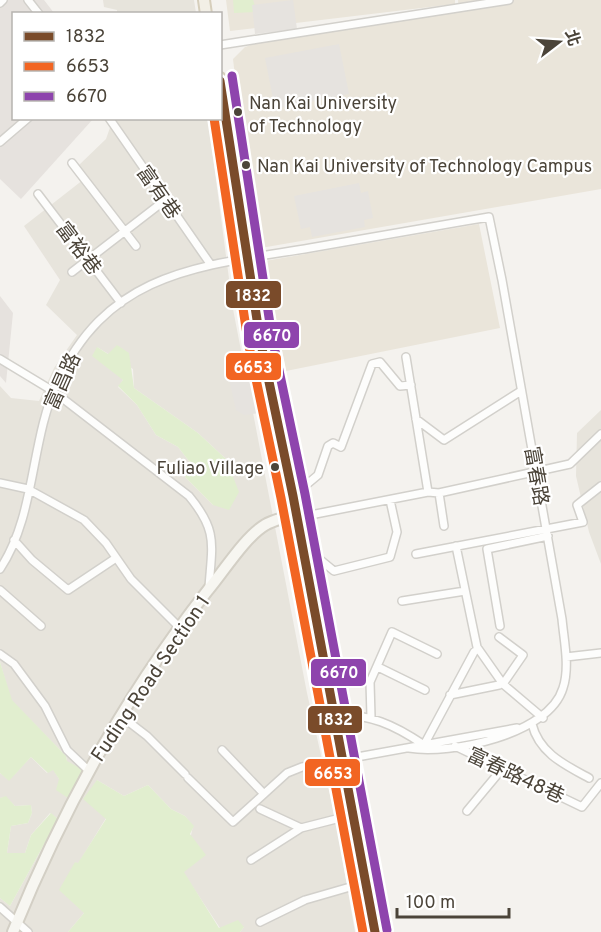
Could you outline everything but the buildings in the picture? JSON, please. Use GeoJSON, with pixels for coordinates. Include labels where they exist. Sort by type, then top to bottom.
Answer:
{"type":"FeatureCollection","features":[{"type":"Feature","properties":{"kind":"main road"},"geometry":{"type":"LineString","coordinates":[[222,95],[241,259],[293,496],[291,518],[300,543],[327,711]]}},
{"type":"Feature","properties":{"kind":"main road"},"geometry":{"type":"LineString","coordinates":[[217,120],[241,259],[327,711],[375,932]]}},
{"type":"Feature","properties":{"kind":"main road"},"geometry":{"type":"LineString","coordinates":[[338,762],[344,817],[365,932]]}},
{"type":"Feature","properties":{"kind":"street"},"geometry":{"type":"LineString","coordinates":[[28,0],[37,12]]}},
{"type":"Feature","properties":{"kind":"street"},"geometry":{"type":"LineString","coordinates":[[222,45],[509,0]]}},
{"type":"Feature","properties":{"kind":"street"},"geometry":{"type":"LineString","coordinates":[[0,142],[26,120]]}},
{"type":"Feature","properties":{"kind":"street","name":"富有巷"},"geometry":{"type":"LineString","coordinates":[[110,120],[164,201],[211,265]]}},
{"type":"Feature","properties":{"kind":"street"},"geometry":{"type":"LineString","coordinates":[[72,163],[136,246]]}},
{"type":"Feature","properties":{"kind":"street","name":"富裕巷"},"geometry":{"type":"LineString","coordinates":[[38,194],[121,303]]}},
{"type":"Feature","properties":{"kind":"street"},"geometry":{"type":"LineString","coordinates":[[72,272],[164,201]]}},
{"type":"Feature","properties":{"kind":"street","name":"富昌路"},"geometry":{"type":"LineString","coordinates":[[0,569],[14,540],[53,391],[70,356],[86,333],[121,303],[141,289],[171,274],[241,259],[489,217]]}},
{"type":"Feature","properties":{"kind":"street","name":"富春路"},"geometry":{"type":"LineString","coordinates":[[409,748],[426,751],[509,735],[543,718],[555,704],[563,688],[566,657],[547,533],[489,217]]}},
{"type":"Feature","properties":{"kind":"street"},"geometry":{"type":"LineString","coordinates":[[406,357],[428,492]]}},
{"type":"Feature","properties":{"kind":"street"},"geometry":{"type":"LineString","coordinates":[[0,359],[53,391],[189,496],[205,514],[212,531],[209,589]]}},
{"type":"Feature","properties":{"kind":"street"},"geometry":{"type":"LineString","coordinates":[[293,496],[318,475],[328,446],[333,443],[340,447],[372,364],[380,362],[400,386],[411,385]]}},
{"type":"Feature","properties":{"kind":"street"},"geometry":{"type":"LineString","coordinates":[[416,419],[444,440],[521,391]]}},
{"type":"Feature","properties":{"kind":"street","name":"Fuding Road Section 1"},"geometry":{"type":"LineString","coordinates":[[15,928],[63,818],[88,770],[121,716],[179,627],[265,525],[428,492],[439,493],[570,464],[601,434]]}},
{"type":"Feature","properties":{"kind":"street"},"geometry":{"type":"LineString","coordinates":[[0,483],[28,489],[84,520],[131,579],[179,627]]}},
{"type":"Feature","properties":{"kind":"street"},"geometry":{"type":"LineString","coordinates":[[500,626],[487,549],[583,522],[578,514],[577,505],[601,486]]}},
{"type":"Feature","properties":{"kind":"street"},"geometry":{"type":"LineString","coordinates":[[439,493],[444,526]]}},
{"type":"Feature","properties":{"kind":"street"},"geometry":{"type":"LineString","coordinates":[[300,543],[334,571],[390,557],[397,532],[390,500]]}},
{"type":"Feature","properties":{"kind":"street"},"geometry":{"type":"LineString","coordinates":[[416,554],[547,533]]}},
{"type":"Feature","properties":{"kind":"street"},"geometry":{"type":"LineString","coordinates":[[14,540],[32,560],[68,590],[116,558]]}},
{"type":"Feature","properties":{"kind":"street"},"geometry":{"type":"LineString","coordinates":[[456,546],[477,647],[501,685],[543,718]]}},
{"type":"Feature","properties":{"kind":"street"},"geometry":{"type":"LineString","coordinates":[[0,590],[41,626]]}},
{"type":"Feature","properties":{"kind":"street"},"geometry":{"type":"LineString","coordinates":[[402,601],[465,591]]}},
{"type":"Feature","properties":{"kind":"street"},"geometry":{"type":"LineString","coordinates":[[372,717],[370,681],[392,632],[437,654]]}},
{"type":"Feature","properties":{"kind":"street"},"geometry":{"type":"LineString","coordinates":[[450,695],[501,685],[523,655],[499,637]]}},
{"type":"Feature","properties":{"kind":"street"},"geometry":{"type":"LineString","coordinates":[[327,711],[372,717],[401,729],[424,745],[474,652]]}},
{"type":"Feature","properties":{"kind":"street"},"geometry":{"type":"LineString","coordinates":[[566,657],[601,653]]}},
{"type":"Feature","properties":{"kind":"street"},"geometry":{"type":"LineString","coordinates":[[0,654],[14,664],[45,706],[67,750],[88,770]]}},
{"type":"Feature","properties":{"kind":"street"},"geometry":{"type":"LineString","coordinates":[[378,667],[425,690]]}},
{"type":"Feature","properties":{"kind":"street","name":"富春路"},"geometry":{"type":"LineString","coordinates":[[121,716],[147,736],[233,822],[287,773],[302,767],[531,724]]}},
{"type":"Feature","properties":{"kind":"street"},"geometry":{"type":"LineString","coordinates":[[531,724],[534,735],[547,753],[589,778]]}},
{"type":"Feature","properties":{"kind":"street","name":"富春路48巷"},"geometry":{"type":"LineString","coordinates":[[455,746],[582,807],[601,783]]}},
{"type":"Feature","properties":{"kind":"street"},"geometry":{"type":"LineString","coordinates":[[222,750],[264,794]]}},
{"type":"Feature","properties":{"kind":"street"},"geometry":{"type":"LineString","coordinates":[[467,811],[502,769]]}},
{"type":"Feature","properties":{"kind":"street"},"geometry":{"type":"LineString","coordinates":[[260,809],[301,828]]}},
{"type":"Feature","properties":{"kind":"street"},"geometry":{"type":"LineString","coordinates":[[251,860],[301,828],[344,817]]}},
{"type":"Feature","properties":{"kind":"street"},"geometry":{"type":"LineString","coordinates":[[260,922],[305,900],[357,885]]}},
{"type":"Feature","properties":{"kind":"street"},"geometry":{"type":"LineString","coordinates":[[0,907],[15,928],[28,932]]}},
{"type":"Feature","properties":{"kind":"shaded area"},"geometry":{"type":"Polygon","coordinates":[[[0,0],[44,0],[53,12],[12,12],[12,120],[92,120],[21,199],[0,179],[0,0]]]}},
{"type":"Feature","properties":{"kind":"shaded area"},"geometry":{"type":"Polygon","coordinates":[[[103,0],[194,0],[196,12],[117,12],[117,10],[104,7],[103,0]]]}},
{"type":"Feature","properties":{"kind":"shaded area"},"geometry":{"type":"Polygon","coordinates":[[[226,0],[455,0],[455,4],[230,31],[226,0]]]}},
{"type":"Feature","properties":{"kind":"shaded area"},"geometry":{"type":"Polygon","coordinates":[[[293,0],[297,29],[255,34],[252,5],[293,0]]]}},
{"type":"Feature","properties":{"kind":"shaded area"},"geometry":{"type":"Polygon","coordinates":[[[458,0],[601,0],[601,189],[255,249],[233,59],[245,47],[281,35],[459,12],[458,0]]]}},
{"type":"Feature","properties":{"kind":"shaded area"},"geometry":{"type":"Polygon","coordinates":[[[339,44],[349,94],[275,109],[265,58],[339,44]]]}},
{"type":"Feature","properties":{"kind":"shaded area"},"geometry":{"type":"Polygon","coordinates":[[[113,120],[208,120],[233,309],[307,693],[336,822],[355,932],[240,932],[244,927],[220,928],[183,872],[193,826],[185,816],[171,809],[148,785],[124,796],[97,780],[106,818],[78,864],[75,862],[84,913],[68,932],[0,932],[0,898],[10,906],[58,819],[50,813],[31,835],[25,853],[7,853],[11,826],[28,823],[32,813],[31,805],[15,806],[6,797],[0,798],[0,773],[9,780],[31,757],[47,773],[53,769],[59,779],[67,761],[66,756],[11,700],[0,662],[2,654],[0,654],[0,386],[11,398],[39,401],[54,368],[77,335],[46,305],[60,280],[24,226],[88,176],[79,165],[106,139],[113,120]],[[97,347],[123,380],[118,387],[137,405],[156,435],[178,447],[192,465],[185,477],[213,505],[226,459],[198,433],[134,388],[133,369],[97,347]]]}},
{"type":"Feature","properties":{"kind":"shaded area"},"geometry":{"type":"Polygon","coordinates":[[[359,183],[361,193],[368,191],[373,218],[364,220],[365,227],[312,237],[310,227],[301,229],[294,196],[359,183]]]}},
{"type":"Feature","properties":{"kind":"shaded area"},"geometry":{"type":"Polygon","coordinates":[[[479,224],[500,328],[286,371],[265,261],[479,224]]]}},
{"type":"Feature","properties":{"kind":"shaded area"},"geometry":{"type":"Polygon","coordinates":[[[0,296],[13,313],[6,383],[0,376],[0,296]]]}},
{"type":"Feature","properties":{"kind":"shaded area"},"geometry":{"type":"Polygon","coordinates":[[[247,361],[259,413],[244,415],[236,410],[228,375],[232,369],[247,361]]]}},
{"type":"Feature","properties":{"kind":"shaded area"},"geometry":{"type":"Polygon","coordinates":[[[601,410],[601,564],[589,532],[576,476],[577,433],[601,410]]]}},
{"type":"Feature","properties":{"kind":"green space"},"geometry":{"type":"Polygon","coordinates":[[[233,0],[253,0],[257,12],[234,13],[233,0]]]}},
{"type":"Feature","properties":{"kind":"green space"},"geometry":{"type":"Polygon","coordinates":[[[117,345],[129,353],[134,388],[198,433],[226,459],[239,492],[229,510],[213,505],[185,477],[192,465],[178,447],[156,435],[137,405],[118,386],[123,380],[92,356],[97,347],[108,354],[117,345]]]}},
{"type":"Feature","properties":{"kind":"green space"},"geometry":{"type":"Polygon","coordinates":[[[0,662],[12,700],[66,756],[67,761],[85,771],[68,798],[56,790],[59,779],[53,770],[48,773],[31,757],[9,781],[0,773],[0,662]]]}},
{"type":"Feature","properties":{"kind":"green space"},"geometry":{"type":"Polygon","coordinates":[[[97,780],[124,796],[148,785],[171,809],[185,816],[194,826],[190,834],[206,855],[184,872],[219,928],[238,920],[244,927],[240,932],[68,932],[84,913],[59,890],[75,862],[78,863],[106,819],[83,799],[97,780]]]}},
{"type":"Feature","properties":{"kind":"green space"},"geometry":{"type":"Polygon","coordinates":[[[6,796],[15,806],[31,805],[32,813],[28,823],[11,826],[7,853],[25,853],[31,835],[51,813],[58,819],[10,906],[0,898],[0,798],[6,796]]]}},
{"type":"Feature","properties":{"kind":"transit line","name":"6670"},"geometry":{"type":"LineString","coordinates":[[232,76],[272,337],[305,494],[387,930]]}},
{"type":"Feature","properties":{"kind":"transit line","name":"1832"},"geometry":{"type":"LineString","coordinates":[[222,94],[260,339],[293,496],[375,932]]}},
{"type":"Feature","properties":{"kind":"transit line","name":"6653"},"geometry":{"type":"LineString","coordinates":[[214,120],[248,341],[281,498],[363,932]]}},
{"type":"Feature","properties":{"kind":"place","name":"Nan Kai University of Technology"},"geometry":{"type":"Point","coordinates":[238,112]}},
{"type":"Feature","properties":{"kind":"place","name":"Nan Kai University of Technology Campus"},"geometry":{"type":"Point","coordinates":[246,165]}},
{"type":"Feature","properties":{"kind":"place","name":"Fuliao Village"},"geometry":{"type":"Point","coordinates":[275,467]}}]}
